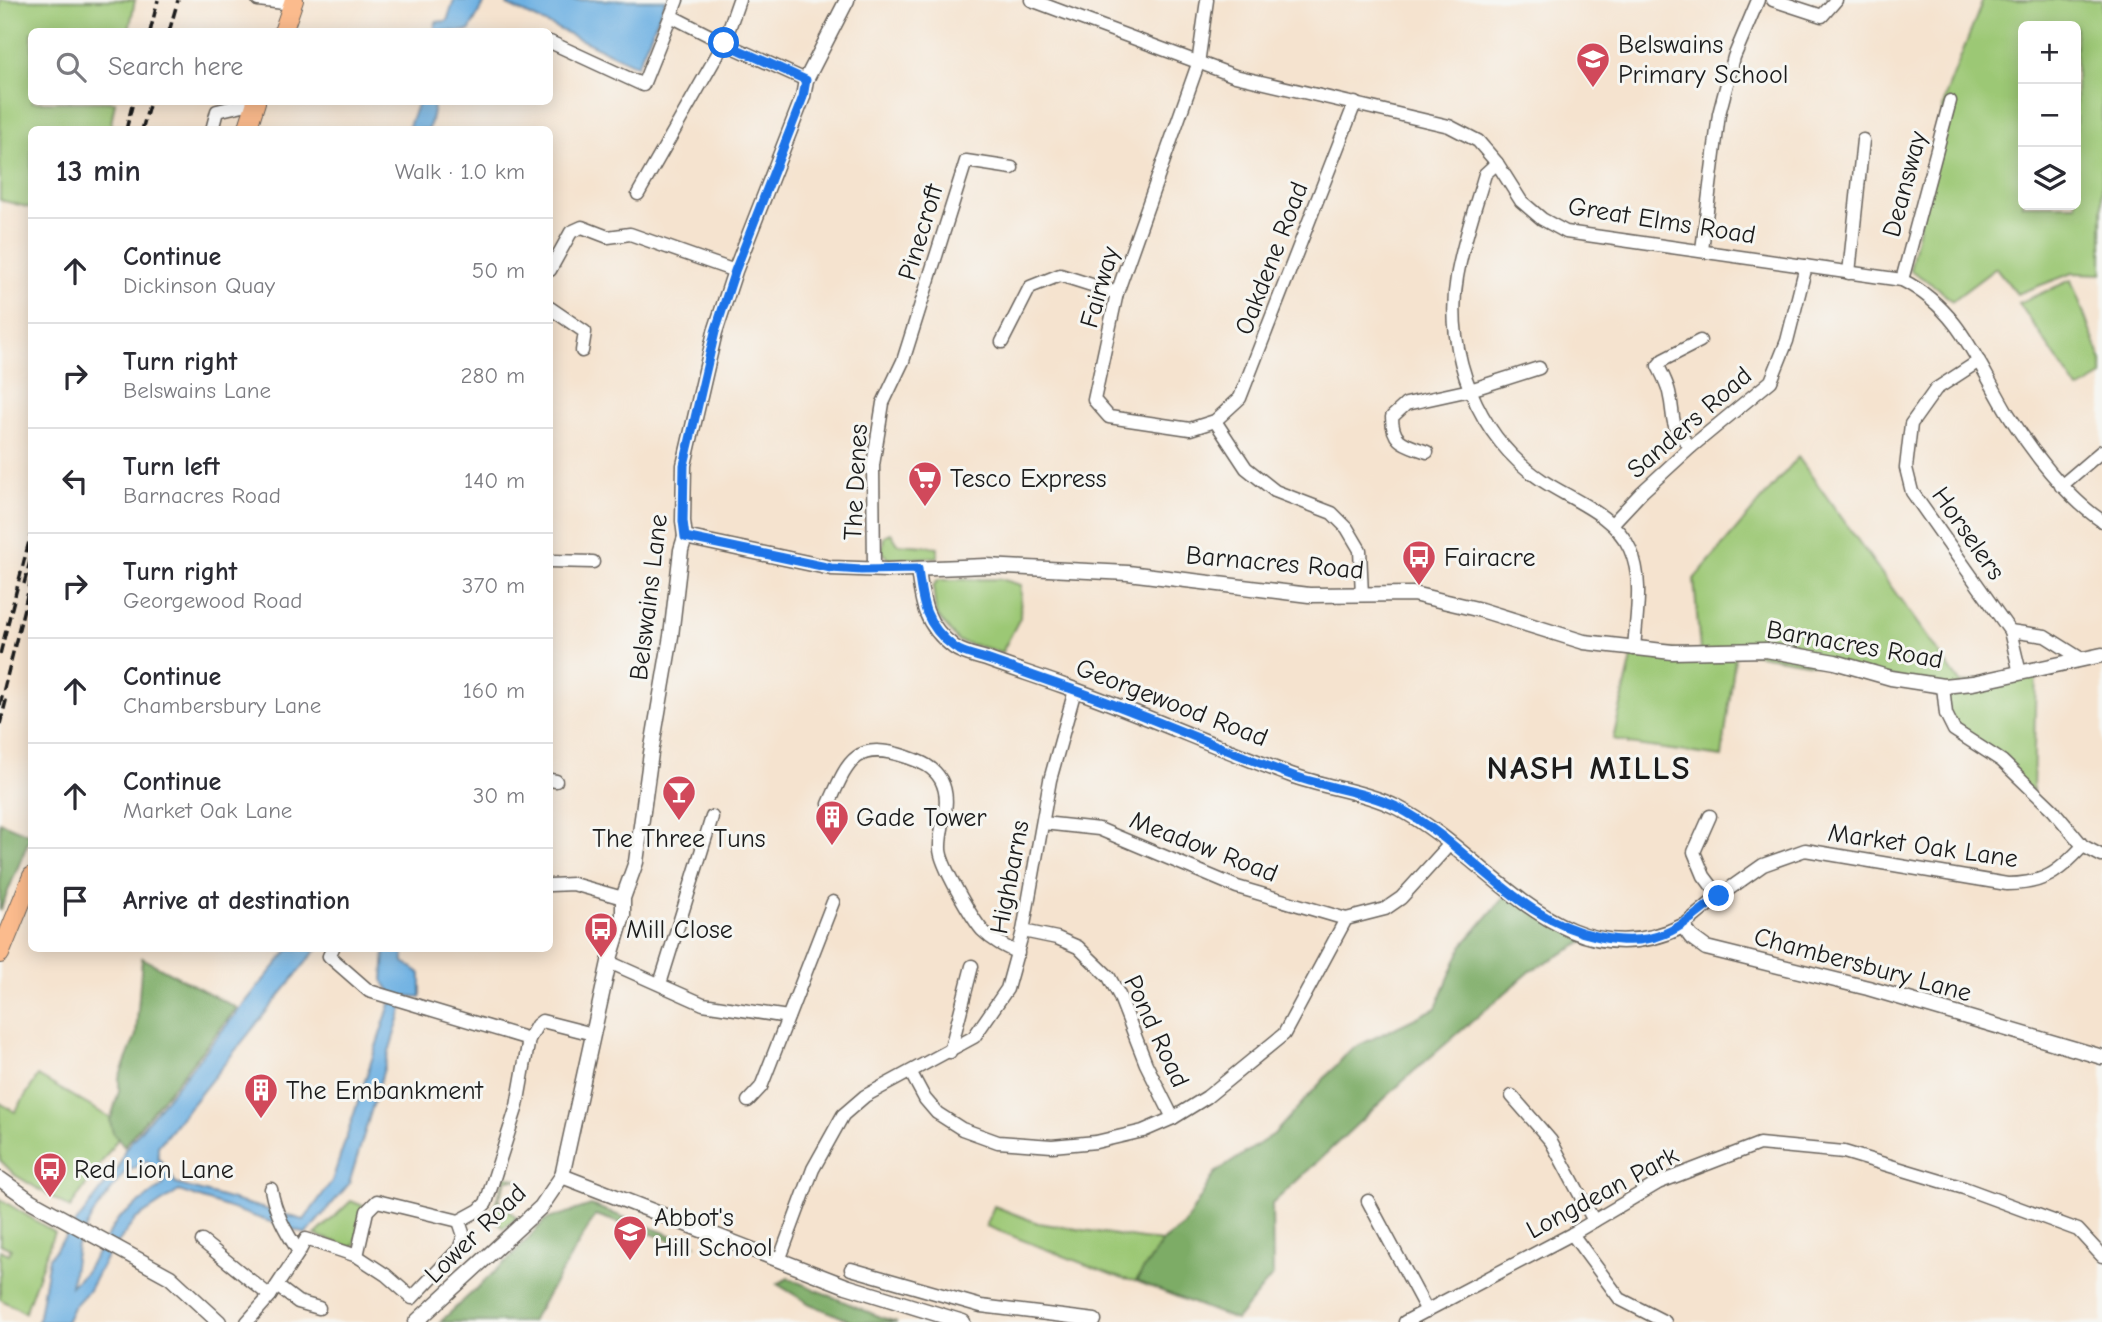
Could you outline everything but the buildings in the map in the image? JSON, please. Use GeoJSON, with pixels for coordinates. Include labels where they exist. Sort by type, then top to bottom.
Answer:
{"type":"FeatureCollection","features":[{"type":"Feature","properties":{"kind":"main road"},"geometry":{"type":"LineString","coordinates":[[283,28],[293,2]]}},
{"type":"Feature","properties":{"kind":"main road"},"geometry":{"type":"LineString","coordinates":[[248,126],[255,105]]}},
{"type":"Feature","properties":{"kind":"main road"},"geometry":{"type":"LineString","coordinates":[[0,954],[28,886]]}},
{"type":"Feature","properties":{"kind":"street"},"geometry":{"type":"LineString","coordinates":[[258,0],[293,2]]}},
{"type":"Feature","properties":{"kind":"street"},"geometry":{"type":"LineString","coordinates":[[553,43],[643,85],[677,0]]}},
{"type":"Feature","properties":{"kind":"street"},"geometry":{"type":"LineString","coordinates":[[638,194],[724,43],[740,0]]}},
{"type":"Feature","properties":{"kind":"street","name":"Belswains Lane"},"geometry":{"type":"LineString","coordinates":[[562,1176],[609,962],[623,916],[623,898],[636,862],[685,537],[684,465],[715,332],[735,271],[803,97],[806,80],[847,0]]}},
{"type":"Feature","properties":{"kind":"street","name":"Great Elms Road"},"geometry":{"type":"LineString","coordinates":[[1031,0],[1057,5],[1198,64],[1235,76],[1449,126],[1478,141],[1497,163],[1521,201],[1542,219],[1566,232],[1902,279],[1924,291],[1952,318],[2009,414],[2061,486],[2084,509],[2102,521]]}},
{"type":"Feature","properties":{"kind":"street","name":"Fairway"},"geometry":{"type":"LineString","coordinates":[[1207,0],[1198,64],[1117,293],[1094,400],[1109,417],[1190,429],[1215,421]]}},
{"type":"Feature","properties":{"kind":"street"},"geometry":{"type":"LineString","coordinates":[[1702,250],[1718,114],[1734,57],[1758,0]]}},
{"type":"Feature","properties":{"kind":"street"},"geometry":{"type":"LineString","coordinates":[[1773,0],[1822,16],[1836,0]]}},
{"type":"Feature","properties":{"kind":"street"},"geometry":{"type":"LineString","coordinates":[[671,16],[806,80]]}},
{"type":"Feature","properties":{"kind":"street","name":"Deansway"},"geometry":{"type":"LineString","coordinates":[[1902,279],[1950,100]]}},
{"type":"Feature","properties":{"kind":"street","name":"Oakdene Road"},"geometry":{"type":"LineString","coordinates":[[1215,421],[1240,398],[1355,103]]}},
{"type":"Feature","properties":{"kind":"street"},"geometry":{"type":"LineString","coordinates":[[213,126],[217,111],[243,105]]}},
{"type":"Feature","properties":{"kind":"street"},"geometry":{"type":"LineString","coordinates":[[1849,273],[1863,140]]}},
{"type":"Feature","properties":{"kind":"street","name":"Pinecroft"},"geometry":{"type":"LineString","coordinates":[[903,361],[966,161],[1012,167]]}},
{"type":"Feature","properties":{"kind":"street"},"geometry":{"type":"LineString","coordinates":[[1497,163],[1485,174],[1457,279],[1454,326],[1469,390],[1488,425],[1514,456],[1540,480],[1612,524],[1630,548],[1639,585],[1634,649]]}},
{"type":"Feature","properties":{"kind":"street"},"geometry":{"type":"LineString","coordinates":[[553,265],[571,232],[582,227],[608,237],[630,234],[735,271]]}},
{"type":"Feature","properties":{"kind":"street","name":"Sanders Road"},"geometry":{"type":"LineString","coordinates":[[1612,524],[1691,447],[1771,381],[1787,341],[1806,266]]}},
{"type":"Feature","properties":{"kind":"street"},"geometry":{"type":"LineString","coordinates":[[1002,342],[1030,286],[1060,275],[1117,293]]}},
{"type":"Feature","properties":{"kind":"street"},"geometry":{"type":"LineString","coordinates":[[553,310],[585,331],[582,351]]}},
{"type":"Feature","properties":{"kind":"street"},"geometry":{"type":"LineString","coordinates":[[1691,447],[1680,436],[1671,419],[1669,391],[1658,366],[1663,360],[1700,341]]}},
{"type":"Feature","properties":{"kind":"street","name":"The Denes"},"geometry":{"type":"LineString","coordinates":[[874,569],[874,457],[883,403],[903,361]]}},
{"type":"Feature","properties":{"kind":"street","name":"Horselers"},"geometry":{"type":"LineString","coordinates":[[1979,361],[1936,389],[1911,424],[1906,468],[1912,492],[2010,631],[2020,673]]}},
{"type":"Feature","properties":{"kind":"street"},"geometry":{"type":"LineString","coordinates":[[1427,453],[1400,442],[1392,430],[1392,417],[1406,404],[1469,390],[1539,368]]}},
{"type":"Feature","properties":{"kind":"street"},"geometry":{"type":"LineString","coordinates":[[1215,421],[1246,468],[1275,491],[1332,513],[1347,528],[1360,550],[1362,595]]}},
{"type":"Feature","properties":{"kind":"street"},"geometry":{"type":"LineString","coordinates":[[2061,486],[2102,451]]}},
{"type":"Feature","properties":{"kind":"street","name":"Barnacres Road"},"geometry":{"type":"LineString","coordinates":[[685,537],[831,568],[918,569],[969,565],[1128,573],[1309,595],[1413,594],[1481,610],[1584,642],[1672,652],[1766,650],[1835,662],[1891,678],[1943,686],[2020,673],[2102,654]]}},
{"type":"Feature","properties":{"kind":"street"},"geometry":{"type":"LineString","coordinates":[[553,561],[593,562]]}},
{"type":"Feature","properties":{"kind":"street","name":"Georgewood Road"},"geometry":{"type":"LineString","coordinates":[[918,569],[922,605],[935,630],[957,649],[1075,690],[1290,775],[1378,799],[1414,817],[1450,845]]}},
{"type":"Feature","properties":{"kind":"street"},"geometry":{"type":"LineString","coordinates":[[2010,631],[2045,636],[2081,658]]}},
{"type":"Feature","properties":{"kind":"street"},"geometry":{"type":"LineString","coordinates":[[1943,686],[1946,714],[1954,730],[2002,761],[2053,810],[2083,846],[2102,856]]}},
{"type":"Feature","properties":{"kind":"street","name":"Highbarns"},"geometry":{"type":"LineString","coordinates":[[911,1073],[974,1037],[1007,989],[1023,931],[1050,780],[1075,690]]}},
{"type":"Feature","properties":{"kind":"street"},"geometry":{"type":"LineString","coordinates":[[829,804],[843,773],[857,756],[873,749],[929,765],[941,781],[947,798],[939,850],[949,874],[981,929],[1000,945],[1018,953]]}},
{"type":"Feature","properties":{"kind":"street"},"geometry":{"type":"LineString","coordinates":[[1710,816],[1694,852],[1704,876],[1719,896]]}},
{"type":"Feature","properties":{"kind":"street"},"geometry":{"type":"LineString","coordinates":[[660,984],[712,817]]}},
{"type":"Feature","properties":{"kind":"street","name":"Meadow Road"},"geometry":{"type":"LineString","coordinates":[[1043,822],[1099,829],[1237,887],[1346,919]]}},
{"type":"Feature","properties":{"kind":"street"},"geometry":{"type":"LineString","coordinates":[[780,1258],[813,1169],[843,1115],[865,1096],[911,1073],[925,1099],[937,1113],[962,1129],[998,1142],[1052,1146],[1096,1142],[1143,1131],[1173,1118],[1207,1097],[1284,1034],[1346,919],[1385,909],[1401,898],[1450,845],[1520,901],[1558,925],[1604,938],[1628,940],[1658,936],[1683,926]]}},
{"type":"Feature","properties":{"kind":"street","name":"Market Oak Lane"},"geometry":{"type":"LineString","coordinates":[[1683,926],[1763,864],[1805,850],[2007,884],[2025,884],[2057,871],[2083,846]]}},
{"type":"Feature","properties":{"kind":"street"},"geometry":{"type":"LineString","coordinates":[[553,885],[573,884],[623,898]]}},
{"type":"Feature","properties":{"kind":"street"},"geometry":{"type":"LineString","coordinates":[[748,1101],[761,1087],[833,902]]}},
{"type":"Feature","properties":{"kind":"street","name":"Chambersbury Lane"},"geometry":{"type":"LineString","coordinates":[[1683,926],[1690,937],[1706,948],[1868,988],[2102,1057]]}},
{"type":"Feature","properties":{"kind":"street","name":"Pond Road"},"geometry":{"type":"LineString","coordinates":[[1023,931],[1057,938],[1078,947],[1109,976],[1146,1064],[1173,1118]]}},
{"type":"Feature","properties":{"kind":"street"},"geometry":{"type":"LineString","coordinates":[[331,952],[329,956],[369,990],[529,1040]]}},
{"type":"Feature","properties":{"kind":"street"},"geometry":{"type":"LineString","coordinates":[[609,962],[703,1004],[788,1017]]}},
{"type":"Feature","properties":{"kind":"street","name":"Highbarns"},"geometry":{"type":"LineString","coordinates":[[950,1052],[972,967]]}},
{"type":"Feature","properties":{"kind":"street"},"geometry":{"type":"LineString","coordinates":[[357,1256],[368,1211],[377,1201],[459,1221],[479,1210],[486,1203],[497,1173],[517,1106],[529,1040],[537,1025],[542,1021],[593,1034]]}},
{"type":"Feature","properties":{"kind":"street"},"geometry":{"type":"LineString","coordinates":[[1512,1096],[1551,1141],[1594,1221]]}},
{"type":"Feature","properties":{"kind":"street","name":"Longdean Park"},"geometry":{"type":"LineString","coordinates":[[1405,1322],[1572,1234],[1658,1183],[1759,1144],[1844,1152],[1964,1188],[2078,1230],[2102,1256]]}},
{"type":"Feature","properties":{"kind":"street"},"geometry":{"type":"LineString","coordinates":[[562,1176],[780,1258],[846,1286],[962,1322]]}},
{"type":"Feature","properties":{"kind":"street","name":"Lower Road"},"geometry":{"type":"LineString","coordinates":[[416,1322],[541,1207],[562,1176]]}},
{"type":"Feature","properties":{"kind":"street"},"geometry":{"type":"LineString","coordinates":[[0,1179],[31,1200],[170,1278],[219,1322]]}},
{"type":"Feature","properties":{"kind":"street"},"geometry":{"type":"LineString","coordinates":[[271,1189],[285,1230],[299,1252]]}},
{"type":"Feature","properties":{"kind":"street"},"geometry":{"type":"LineString","coordinates":[[1368,1201],[1427,1311]]}},
{"type":"Feature","properties":{"kind":"street"},"geometry":{"type":"LineString","coordinates":[[247,1322],[273,1291],[306,1239],[357,1256],[386,1275],[412,1298],[459,1249],[464,1236],[459,1221]]}},
{"type":"Feature","properties":{"kind":"street"},"geometry":{"type":"LineString","coordinates":[[1572,1234],[1620,1299],[1665,1322]]}},
{"type":"Feature","properties":{"kind":"street"},"geometry":{"type":"LineString","coordinates":[[202,1241],[273,1291],[319,1308]]}},
{"type":"Feature","properties":{"kind":"street"},"geometry":{"type":"LineString","coordinates":[[851,1269],[981,1306],[1095,1320],[1094,1322]]}},
{"type":"Feature","properties":{"kind":"green space"},"geometry":{"type":"Polygon","coordinates":[[[0,0],[135,0],[130,28],[28,28],[28,105],[114,105],[111,126],[28,126],[28,207],[0,200],[0,0]]]}},
{"type":"Feature","properties":{"kind":"green space"},"geometry":{"type":"Polygon","coordinates":[[[1983,0],[2102,0],[2102,274],[2073,273],[2017,294],[1996,268],[1952,301],[1910,270],[1946,94],[1983,0]]]}},
{"type":"Feature","properties":{"kind":"green space"},"geometry":{"type":"Polygon","coordinates":[[[2071,280],[2102,362],[2102,376],[2078,390],[2019,303],[2071,280]]]}},
{"type":"Feature","properties":{"kind":"green space"},"geometry":{"type":"Polygon","coordinates":[[[1798,457],[1961,684],[2036,669],[2033,791],[1954,730],[1943,686],[1736,651],[1722,757],[1628,744],[1613,739],[1634,649],[1700,651],[1694,579],[1798,457]]]}},
{"type":"Feature","properties":{"kind":"green space"},"geometry":{"type":"Polygon","coordinates":[[[891,533],[898,544],[938,547],[938,557],[888,559],[882,551],[884,536],[891,533]]]}},
{"type":"Feature","properties":{"kind":"green space"},"geometry":{"type":"Polygon","coordinates":[[[1001,579],[1021,585],[1020,618],[1002,652],[958,641],[936,614],[933,586],[938,580],[1001,579]]]}},
{"type":"Feature","properties":{"kind":"green space"},"geometry":{"type":"Polygon","coordinates":[[[0,822],[28,834],[28,842],[0,911],[0,822]]]}},
{"type":"Feature","properties":{"kind":"green space"},"geometry":{"type":"Polygon","coordinates":[[[1511,889],[1590,939],[1533,969],[1413,1072],[1272,1204],[1273,1275],[1236,1320],[1136,1281],[1162,1242],[1184,1225],[1215,1173],[1274,1134],[1351,1049],[1436,1008],[1462,946],[1511,889]]]}},
{"type":"Feature","properties":{"kind":"green space"},"geometry":{"type":"Polygon","coordinates":[[[142,958],[237,1008],[124,1146],[113,1133],[110,1121],[119,1091],[119,1078],[136,1035],[142,958]]]}},
{"type":"Feature","properties":{"kind":"green space"},"geometry":{"type":"Polygon","coordinates":[[[38,1076],[126,1127],[70,1208],[15,1175],[0,1160],[0,1103],[15,1112],[38,1076]]]}},
{"type":"Feature","properties":{"kind":"green space"},"geometry":{"type":"Polygon","coordinates":[[[500,1174],[519,1180],[507,1180],[498,1200],[517,1218],[503,1228],[491,1213],[505,1179],[500,1174]]]}},
{"type":"Feature","properties":{"kind":"green space"},"geometry":{"type":"Polygon","coordinates":[[[0,1199],[54,1232],[25,1313],[0,1299],[0,1250],[9,1254],[11,1249],[0,1244],[0,1199]]]}},
{"type":"Feature","properties":{"kind":"green space"},"geometry":{"type":"Polygon","coordinates":[[[351,1201],[366,1207],[355,1245],[351,1247],[315,1235],[351,1201]]]}},
{"type":"Feature","properties":{"kind":"green space"},"geometry":{"type":"Polygon","coordinates":[[[591,1205],[697,1245],[684,1245],[596,1215],[531,1322],[440,1322],[512,1256],[545,1220],[591,1205]]]}},
{"type":"Feature","properties":{"kind":"green space"},"geometry":{"type":"Polygon","coordinates":[[[994,1206],[1038,1223],[1162,1242],[1136,1281],[1123,1279],[986,1226],[994,1206]]]}},
{"type":"Feature","properties":{"kind":"green space"},"geometry":{"type":"Polygon","coordinates":[[[788,1278],[897,1322],[853,1322],[810,1304],[777,1284],[788,1278]]]}},
{"type":"Feature","properties":{"kind":"water"},"geometry":{"type":"Polygon","coordinates":[[[454,0],[486,0],[471,28],[435,28],[436,22],[447,21],[454,0]]]}},
{"type":"Feature","properties":{"kind":"water"},"geometry":{"type":"Polygon","coordinates":[[[509,0],[666,0],[637,66],[507,5],[509,0]]]}},
{"type":"Feature","properties":{"kind":"water"},"geometry":{"type":"Polygon","coordinates":[[[417,105],[434,105],[430,126],[409,126],[417,105]]]}},
{"type":"Feature","properties":{"kind":"water"},"geometry":{"type":"Polygon","coordinates":[[[287,952],[315,952],[158,1146],[158,1158],[176,1184],[304,1220],[332,1181],[393,995],[383,981],[385,952],[403,952],[404,962],[421,974],[421,997],[406,996],[349,1184],[306,1234],[179,1191],[136,1219],[106,1258],[89,1290],[73,1307],[66,1322],[38,1322],[49,1258],[119,1167],[125,1149],[287,952]],[[147,1161],[124,1173],[92,1216],[77,1245],[71,1286],[85,1272],[118,1219],[162,1186],[166,1180],[165,1175],[147,1161]]]}},
{"type":"Feature","properties":{"kind":"railway"},"geometry":{"type":"LineString","coordinates":[[151,28],[158,0]]}},
{"type":"Feature","properties":{"kind":"railway"},"geometry":{"type":"LineString","coordinates":[[170,28],[178,0]]}},
{"type":"Feature","properties":{"kind":"railway"},"geometry":{"type":"LineString","coordinates":[[127,126],[132,105]]}},
{"type":"Feature","properties":{"kind":"railway"},"geometry":{"type":"LineString","coordinates":[[143,126],[149,105]]}},
{"type":"Feature","properties":{"kind":"railway"},"geometry":{"type":"LineString","coordinates":[[0,654],[28,546]]}},
{"type":"Feature","properties":{"kind":"railway"},"geometry":{"type":"LineString","coordinates":[[24,584],[28,569]]}},
{"type":"Feature","properties":{"kind":"railway"},"geometry":{"type":"LineString","coordinates":[[0,705],[28,592]]}},
{"type":"Feature","properties":{"kind":"railway"},"geometry":{"type":"LineString","coordinates":[[0,724],[7,697]]}},
{"type":"Feature","properties":{"kind":"place","name":"Belswains Primary School"},"geometry":{"type":"Point","coordinates":[1593,89]}},
{"type":"Feature","properties":{"kind":"place","name":"Tesco Express"},"geometry":{"type":"Point","coordinates":[925,508]}},
{"type":"Feature","properties":{"kind":"place","name":"Fairacre"},"geometry":{"type":"Point","coordinates":[1419,587]}},
{"type":"Feature","properties":{"kind":"place","name":"The Three Tuns"},"geometry":{"type":"Point","coordinates":[679,822]}},
{"type":"Feature","properties":{"kind":"place","name":"Gade Tower"},"geometry":{"type":"Point","coordinates":[832,847]}},
{"type":"Feature","properties":{"kind":"place","name":"Mill Close"},"geometry":{"type":"Point","coordinates":[601,959]}},
{"type":"Feature","properties":{"kind":"place","name":"The Embankment"},"geometry":{"type":"Point","coordinates":[261,1120]}},
{"type":"Feature","properties":{"kind":"place","name":"Red Lion Lane"},"geometry":{"type":"Point","coordinates":[50,1199]}},
{"type":"Feature","properties":{"kind":"place","name":"Abbot's Hill School"},"geometry":{"type":"Point","coordinates":[630,1262]}},
{"type":"Feature","properties":{"kind":"district","name":"NASH MILLS"},"geometry":{"type":"Point","coordinates":[1589,767]}},
{"type":"Feature","properties":{"kind":"route"},"geometry":{"type":"LineString","coordinates":[[724,43],[806,80],[803,97],[735,271],[715,332],[684,465],[685,537],[831,568],[918,569],[922,605],[935,630],[957,649],[1075,690],[1290,775],[1378,799],[1397,807],[1433,830],[1530,908],[1558,925],[1583,934],[1644,940],[1683,926],[1719,896]]}}]}
